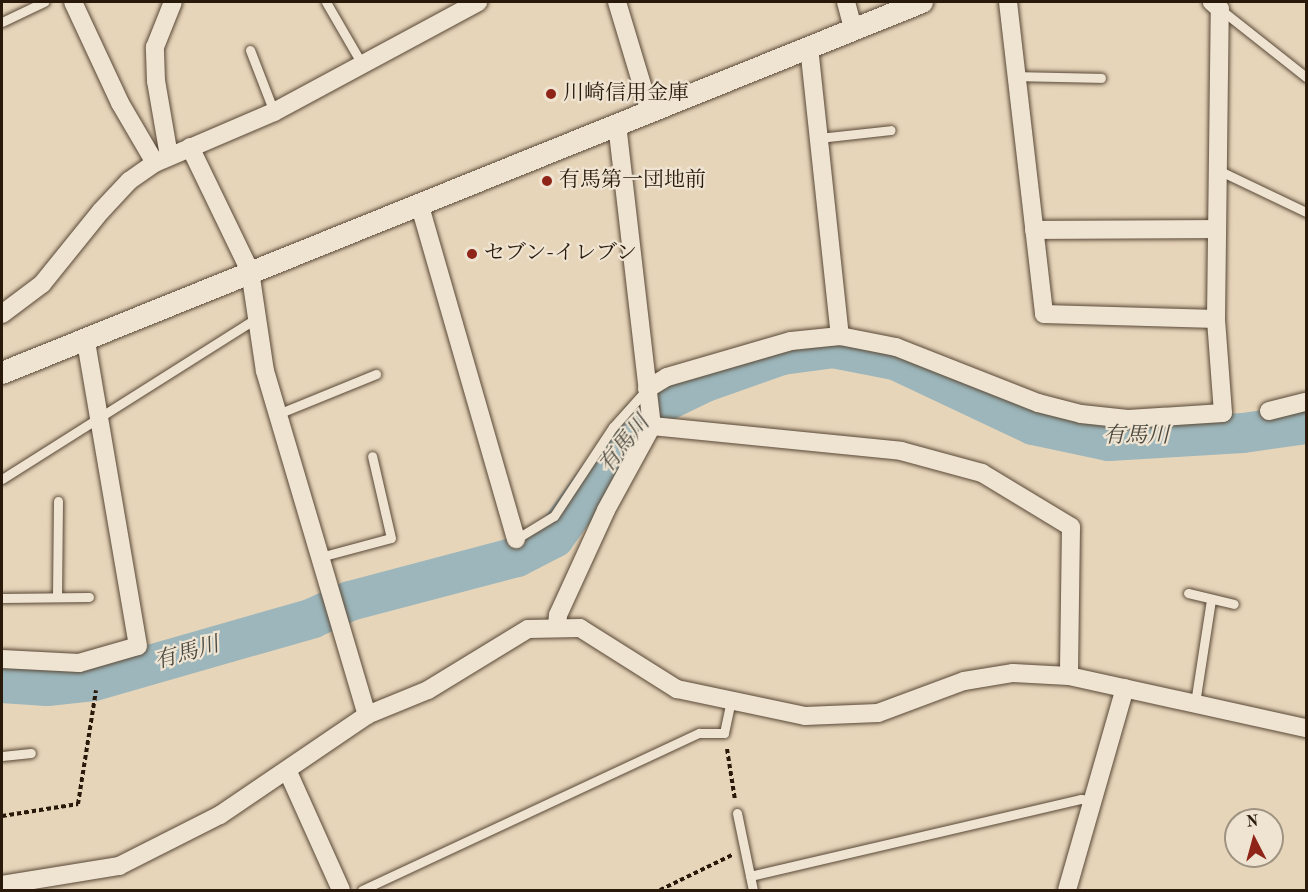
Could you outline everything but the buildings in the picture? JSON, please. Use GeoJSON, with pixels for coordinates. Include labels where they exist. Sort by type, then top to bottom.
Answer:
{"type":"FeatureCollection","features":[{"type":"Feature","properties":{"kind":"street"},"geometry":{"type":"LineString","coordinates":[[73,2],[120,103],[162,159]]}},
{"type":"Feature","properties":{"kind":"street"},"geometry":{"type":"LineString","coordinates":[[162,159],[155,47],[173,2]]}},
{"type":"Feature","properties":{"kind":"street"},"geometry":{"type":"LineString","coordinates":[[2,314],[42,284],[101,211],[129,181],[162,159],[274,112],[475,2]]}},
{"type":"Feature","properties":{"kind":"street"},"geometry":{"type":"LineString","coordinates":[[617,2],[650,111]]}},
{"type":"Feature","properties":{"kind":"street"},"geometry":{"type":"LineString","coordinates":[[846,2],[853,29]]}},
{"type":"Feature","properties":{"kind":"street"},"geometry":{"type":"LineString","coordinates":[[2,373],[86,342],[250,271],[922,2]]}},
{"type":"Feature","properties":{"kind":"street"},"geometry":{"type":"LineString","coordinates":[[1008,2],[1044,314],[1215,319]]}},
{"type":"Feature","properties":{"kind":"street"},"geometry":{"type":"LineString","coordinates":[[647,394],[667,377],[791,341],[840,336],[896,347],[1038,403],[1081,414],[1128,419],[1222,413],[1215,319],[1218,170],[1216,5]]}},
{"type":"Feature","properties":{"kind":"street"},"geometry":{"type":"LineString","coordinates":[[809,47],[840,336]]}},
{"type":"Feature","properties":{"kind":"street"},"geometry":{"type":"LineString","coordinates":[[558,626],[558,615],[606,510],[652,423],[617,124]]}},
{"type":"Feature","properties":{"kind":"street"},"geometry":{"type":"LineString","coordinates":[[190,147],[250,271],[265,371],[367,715]]}},
{"type":"Feature","properties":{"kind":"street"},"geometry":{"type":"LineString","coordinates":[[419,203],[516,539]]}},
{"type":"Feature","properties":{"kind":"street"},"geometry":{"type":"LineString","coordinates":[[1034,230],[1217,229]]}},
{"type":"Feature","properties":{"kind":"street"},"geometry":{"type":"LineString","coordinates":[[2,659],[80,663],[138,646],[86,342]]}},
{"type":"Feature","properties":{"kind":"street"},"geometry":{"type":"LineString","coordinates":[[1269,411],[1306,402]]}},
{"type":"Feature","properties":{"kind":"street"},"geometry":{"type":"LineString","coordinates":[[652,423],[901,451],[982,473],[1071,527],[1069,676]]}},
{"type":"Feature","properties":{"kind":"street"},"geometry":{"type":"LineString","coordinates":[[2,885],[119,866],[220,815],[288,772],[367,715],[428,690],[528,629],[558,626],[579,628],[677,688],[805,716],[878,713],[964,681],[1012,673],[1069,676],[1306,728]]}},
{"type":"Feature","properties":{"kind":"street"},"geometry":{"type":"LineString","coordinates":[[1067,891],[1125,688]]}},
{"type":"Feature","properties":{"kind":"street"},"geometry":{"type":"LineString","coordinates":[[288,772],[341,891]]}},
{"type":"Feature","properties":{"kind":"lane"},"geometry":{"type":"LineString","coordinates":[[2,22],[44,2]]}},
{"type":"Feature","properties":{"kind":"lane"},"geometry":{"type":"LineString","coordinates":[[326,2],[362,64]]}},
{"type":"Feature","properties":{"kind":"lane"},"geometry":{"type":"LineString","coordinates":[[1216,5],[1306,77]]}},
{"type":"Feature","properties":{"kind":"lane"},"geometry":{"type":"LineString","coordinates":[[250,50],[274,112]]}},
{"type":"Feature","properties":{"kind":"lane"},"geometry":{"type":"LineString","coordinates":[[1016,76],[1101,78]]}},
{"type":"Feature","properties":{"kind":"lane"},"geometry":{"type":"LineString","coordinates":[[819,138],[891,130]]}},
{"type":"Feature","properties":{"kind":"lane"},"geometry":{"type":"LineString","coordinates":[[1218,170],[1306,212]]}},
{"type":"Feature","properties":{"kind":"lane"},"geometry":{"type":"LineString","coordinates":[[2,479],[258,317]]}},
{"type":"Feature","properties":{"kind":"lane"},"geometry":{"type":"LineString","coordinates":[[278,414],[376,374]]}},
{"type":"Feature","properties":{"kind":"lane"},"geometry":{"type":"LineString","coordinates":[[516,539],[554,516],[613,427],[647,394]]}},
{"type":"Feature","properties":{"kind":"lane"},"geometry":{"type":"LineString","coordinates":[[320,557],[391,538],[372,456]]}},
{"type":"Feature","properties":{"kind":"lane"},"geometry":{"type":"LineString","coordinates":[[57,597],[58,501]]}},
{"type":"Feature","properties":{"kind":"lane"},"geometry":{"type":"LineString","coordinates":[[1188,593],[1234,604]]}},
{"type":"Feature","properties":{"kind":"lane"},"geometry":{"type":"LineString","coordinates":[[2,598],[89,597]]}},
{"type":"Feature","properties":{"kind":"lane"},"geometry":{"type":"LineString","coordinates":[[1195,703],[1211,600]]}},
{"type":"Feature","properties":{"kind":"lane"},"geometry":{"type":"LineString","coordinates":[[362,891],[699,733],[724,733],[731,700]]}},
{"type":"Feature","properties":{"kind":"lane"},"geometry":{"type":"LineString","coordinates":[[2,756],[31,753]]}},
{"type":"Feature","properties":{"kind":"lane"},"geometry":{"type":"LineString","coordinates":[[750,876],[1081,799],[1094,801]]}},
{"type":"Feature","properties":{"kind":"lane"},"geometry":{"type":"LineString","coordinates":[[737,813],[753,891]]}},
{"type":"Feature","properties":{"kind":"path"},"geometry":{"type":"LineString","coordinates":[[2,816],[78,804],[96,690]]}},
{"type":"Feature","properties":{"kind":"path"},"geometry":{"type":"LineString","coordinates":[[724,733],[737,813]]}},
{"type":"Feature","properties":{"kind":"path"},"geometry":{"type":"LineString","coordinates":[[660,891],[745,849]]}},
{"type":"Feature","properties":{"kind":"waterway","name":"有馬川"},"geometry":{"type":"LineString","coordinates":[[2,683],[47,686],[94,681],[313,618],[350,601],[517,557],[554,538],[641,419],[660,404],[703,383],[782,355],[833,348],[895,360],[1033,425],[1109,441],[1243,433],[1306,424]]}},
{"type":"Feature","properties":{"kind":"place","name":"川崎信用金庫"},"geometry":{"type":"Point","coordinates":[551,94]}},
{"type":"Feature","properties":{"kind":"place","name":"有馬第一団地前"},"geometry":{"type":"Point","coordinates":[547,181]}},
{"type":"Feature","properties":{"kind":"place","name":"セブン-イレブン"},"geometry":{"type":"Point","coordinates":[472,254]}}]}
